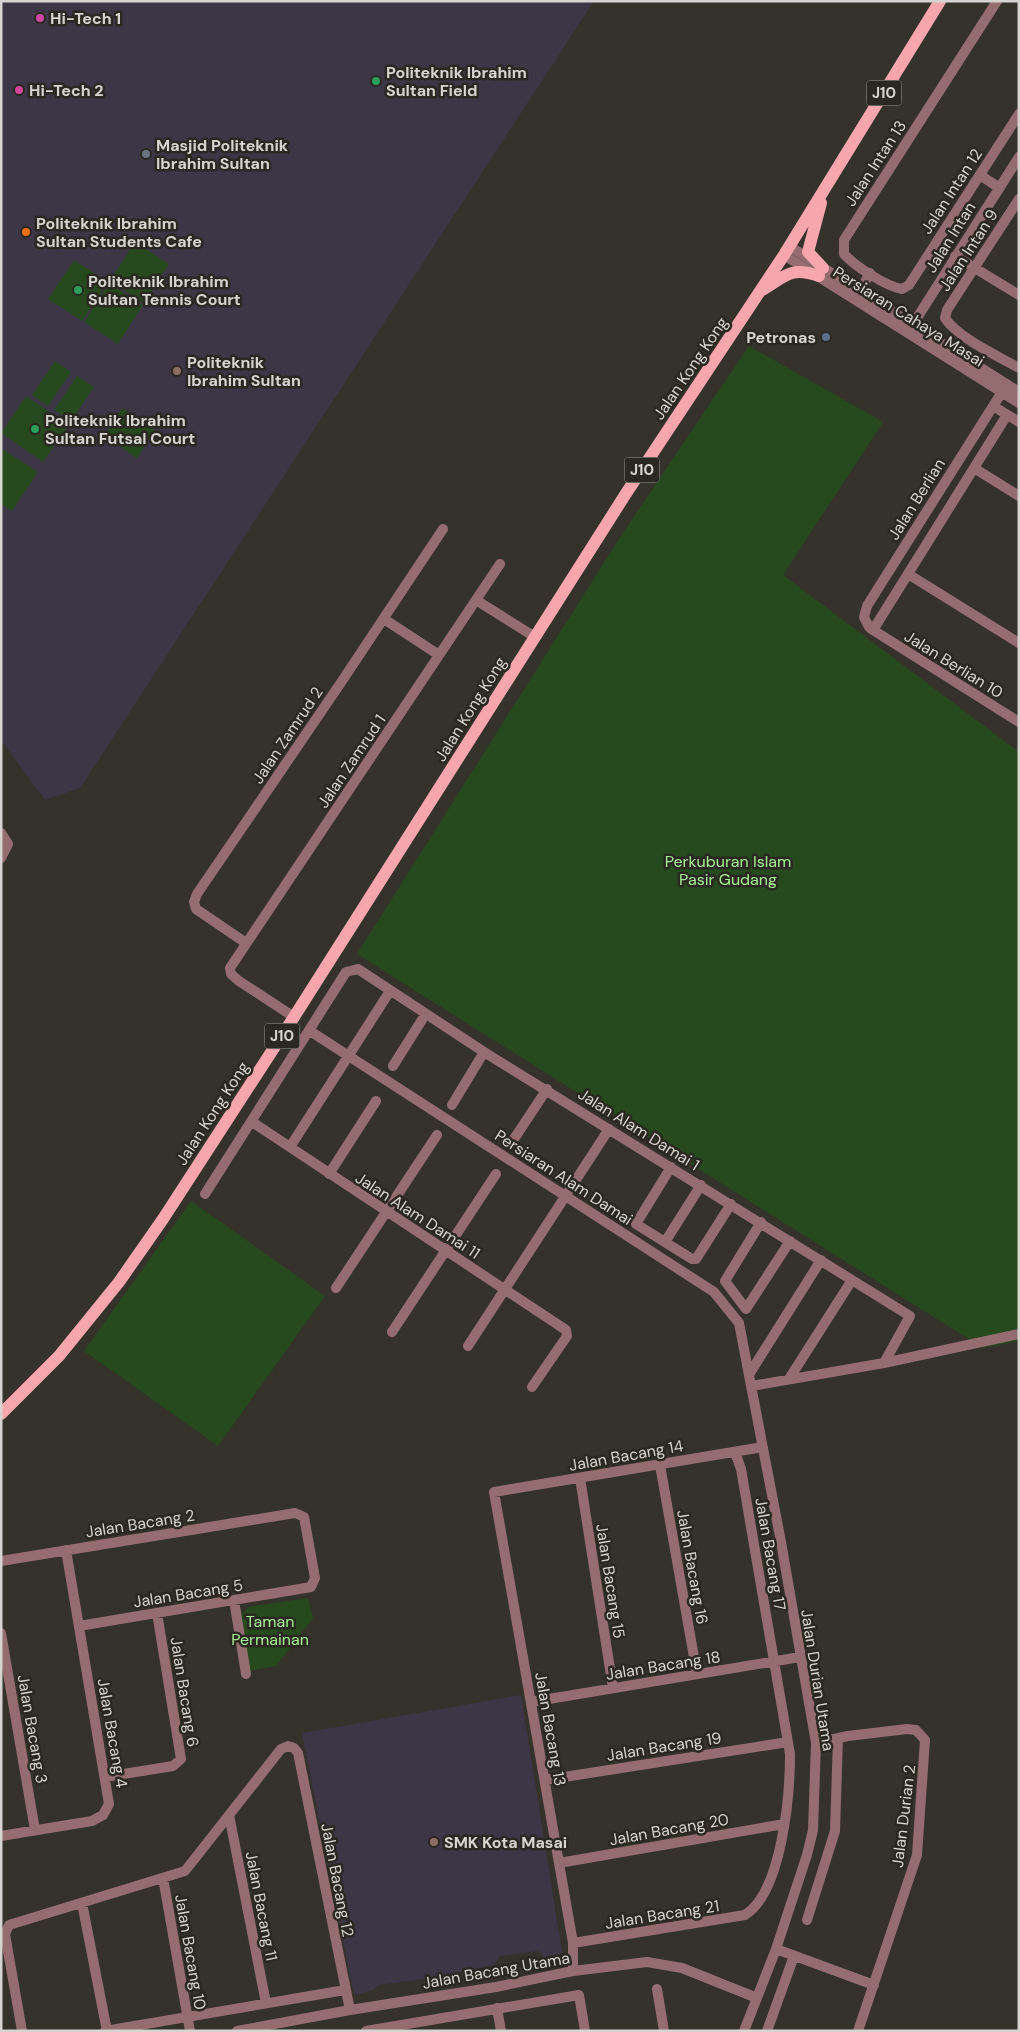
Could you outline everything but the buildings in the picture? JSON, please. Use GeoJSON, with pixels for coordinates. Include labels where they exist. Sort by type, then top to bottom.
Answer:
{"type":"FeatureCollection","features":[{"type":"Feature","properties":{"kind":"main road","name":"Jalan Kong Kong"},"geometry":{"type":"LineString","coordinates":[[1,1414],[59,1356],[119,1282],[163,1219],[294,1017],[625,495],[760,291],[940,1]]}},
{"type":"Feature","properties":{"kind":"main road"},"geometry":{"type":"LineString","coordinates":[[821,272],[809,256],[808,247],[827,184]]}},
{"type":"Feature","properties":{"kind":"main road"},"geometry":{"type":"LineString","coordinates":[[760,291],[796,271],[821,272]]}},
{"type":"Feature","properties":{"kind":"street","name":"Jalan Intan 13"},"geometry":{"type":"LineString","coordinates":[[870,273],[844,254],[844,240],[997,1]]}},
{"type":"Feature","properties":{"kind":"street","name":"Jalan Intan 12"},"geometry":{"type":"LineString","coordinates":[[870,273],[896,288],[902,289],[909,285],[1019,114]]}},
{"type":"Feature","properties":{"kind":"street","name":"Jalan Intan"},"geometry":{"type":"LineString","coordinates":[[910,329],[1019,156]]}},
{"type":"Feature","properties":{"kind":"street"},"geometry":{"type":"LineString","coordinates":[[980,175],[998,188]]}},
{"type":"Feature","properties":{"kind":"street","name":"Jalan Intan 9"},"geometry":{"type":"LineString","coordinates":[[1019,199],[1015,215],[975,268],[947,310],[946,318],[962,334],[1019,368]]}},
{"type":"Feature","properties":{"kind":"street","name":"Persiaran Cahaya Masai"},"geometry":{"type":"LineString","coordinates":[[786,250],[1004,388],[1019,403]]}},
{"type":"Feature","properties":{"kind":"street"},"geometry":{"type":"LineString","coordinates":[[955,256],[1019,295]]}},
{"type":"Feature","properties":{"kind":"street","name":"Persiaran Cahaya Masai"},"geometry":{"type":"LineString","coordinates":[[821,272],[860,291],[910,329]]}},
{"type":"Feature","properties":{"kind":"street"},"geometry":{"type":"LineString","coordinates":[[860,291],[870,273]]}},
{"type":"Feature","properties":{"kind":"street","name":"Persiaran Cahaya Masai"},"geometry":{"type":"LineString","coordinates":[[1004,388],[1019,392]]}},
{"type":"Feature","properties":{"kind":"street","name":"Jalan Berlian"},"geometry":{"type":"LineString","coordinates":[[873,630],[865,621],[867,606],[1004,388]]}},
{"type":"Feature","properties":{"kind":"street"},"geometry":{"type":"LineString","coordinates":[[993,406],[1019,422]]}},
{"type":"Feature","properties":{"kind":"street"},"geometry":{"type":"LineString","coordinates":[[873,630],[1007,415]]}},
{"type":"Feature","properties":{"kind":"street"},"geometry":{"type":"LineString","coordinates":[[974,468],[1019,496]]}},
{"type":"Feature","properties":{"kind":"street","name":"Jalan Zamrud 2"},"geometry":{"type":"LineString","coordinates":[[246,943],[196,909],[194,902],[197,894],[442,529]]}},
{"type":"Feature","properties":{"kind":"street","name":"Jalan Zamrud 1"},"geometry":{"type":"LineString","coordinates":[[294,1017],[231,974],[230,968],[500,564]]}},
{"type":"Feature","properties":{"kind":"street"},"geometry":{"type":"LineString","coordinates":[[908,574],[1018,642]]}},
{"type":"Feature","properties":{"kind":"street"},"geometry":{"type":"LineString","coordinates":[[476,600],[535,637]]}},
{"type":"Feature","properties":{"kind":"street"},"geometry":{"type":"LineString","coordinates":[[384,618],[439,655]]}},
{"type":"Feature","properties":{"kind":"street","name":"Jalan Berlian 10"},"geometry":{"type":"LineString","coordinates":[[873,630],[1019,722]]}},
{"type":"Feature","properties":{"kind":"street"},"geometry":{"type":"LineString","coordinates":[[1,858],[8,847],[4,837]]}},
{"type":"Feature","properties":{"kind":"street","name":"Jalan Alam Damai 1"},"geometry":{"type":"LineString","coordinates":[[310,1031],[346,972],[358,969],[484,1052],[547,1089],[910,1316],[884,1363]]}},
{"type":"Feature","properties":{"kind":"street"},"geometry":{"type":"LineString","coordinates":[[290,1147],[390,991]]}},
{"type":"Feature","properties":{"kind":"street"},"geometry":{"type":"LineString","coordinates":[[393,1066],[426,1015]]}},
{"type":"Feature","properties":{"kind":"street"},"geometry":{"type":"LineString","coordinates":[[205,1194],[310,1031]]}},
{"type":"Feature","properties":{"kind":"street","name":"Persiaran Alam Damai"},"geometry":{"type":"LineString","coordinates":[[310,1031],[714,1292],[739,1323],[752,1386]]}},
{"type":"Feature","properties":{"kind":"street"},"geometry":{"type":"LineString","coordinates":[[452,1105],[484,1052]]}},
{"type":"Feature","properties":{"kind":"street"},"geometry":{"type":"LineString","coordinates":[[512,1142],[547,1089]]}},
{"type":"Feature","properties":{"kind":"street"},"geometry":{"type":"LineString","coordinates":[[330,1174],[376,1101]]}},
{"type":"Feature","properties":{"kind":"street","name":"Jalan Alam Damai 11"},"geometry":{"type":"LineString","coordinates":[[252,1122],[567,1332],[567,1336],[532,1387]]}},
{"type":"Feature","properties":{"kind":"street"},"geometry":{"type":"LineString","coordinates":[[468,1346],[610,1129]]}},
{"type":"Feature","properties":{"kind":"street"},"geometry":{"type":"LineString","coordinates":[[336,1288],[437,1135]]}},
{"type":"Feature","properties":{"kind":"street"},"geometry":{"type":"LineString","coordinates":[[671,1167],[636,1224],[692,1259],[696,1259],[731,1204]]}},
{"type":"Feature","properties":{"kind":"street"},"geometry":{"type":"LineString","coordinates":[[392,1332],[496,1174]]}},
{"type":"Feature","properties":{"kind":"street"},"geometry":{"type":"LineString","coordinates":[[665,1242],[701,1185]]}},
{"type":"Feature","properties":{"kind":"street"},"geometry":{"type":"LineString","coordinates":[[761,1222],[725,1281],[746,1309],[790,1240]]}},
{"type":"Feature","properties":{"kind":"street"},"geometry":{"type":"LineString","coordinates":[[750,1373],[821,1260]]}},
{"type":"Feature","properties":{"kind":"street"},"geometry":{"type":"LineString","coordinates":[[788,1380],[852,1280]]}},
{"type":"Feature","properties":{"kind":"street"},"geometry":{"type":"LineString","coordinates":[[752,1386],[884,1363],[1019,1334]]}},
{"type":"Feature","properties":{"kind":"street","name":"Jalan Durian Utama"},"geometry":{"type":"LineString","coordinates":[[744,2031],[776,1949],[813,1830],[816,1743],[752,1386]]}},
{"type":"Feature","properties":{"kind":"street","name":"Jalan Bacang 14"},"geometry":{"type":"LineString","coordinates":[[494,1492],[763,1447]]}},
{"type":"Feature","properties":{"kind":"street","name":"Jalan Bacang 17"},"geometry":{"type":"LineString","coordinates":[[735,1452],[741,1469],[775,1661],[788,1742],[790,1778],[780,1849],[765,1893],[754,1910]]}},
{"type":"Feature","properties":{"kind":"street","name":"Jalan Bacang 16"},"geometry":{"type":"LineString","coordinates":[[660,1464],[697,1674]]}},
{"type":"Feature","properties":{"kind":"street","name":"Jalan Bacang 15"},"geometry":{"type":"LineString","coordinates":[[580,1478],[613,1688]]}},
{"type":"Feature","properties":{"kind":"street","name":"Jalan Bacang 13"},"geometry":{"type":"LineString","coordinates":[[494,1492],[573,1943],[574,1971]]}},
{"type":"Feature","properties":{"kind":"street","name":"Jalan Bacang 2"},"geometry":{"type":"LineString","coordinates":[[1,1561],[299,1513],[306,1521],[315,1581],[311,1587],[301,1590]]}},
{"type":"Feature","properties":{"kind":"street","name":"Jalan Bacang 4"},"geometry":{"type":"LineString","coordinates":[[1,1836],[92,1821],[103,1815],[108,1804],[66,1550]]}},
{"type":"Feature","properties":{"kind":"street","name":"Jalan Bacang 5"},"geometry":{"type":"LineString","coordinates":[[79,1626],[301,1590]]}},
{"type":"Feature","properties":{"kind":"street"},"geometry":{"type":"LineString","coordinates":[[234,1600],[246,1674]]}},
{"type":"Feature","properties":{"kind":"street","name":"Jalan Bacang 6"},"geometry":{"type":"LineString","coordinates":[[105,1777],[177,1765],[181,1755],[157,1613]]}},
{"type":"Feature","properties":{"kind":"street","name":"Jalan Bacang 3"},"geometry":{"type":"LineString","coordinates":[[1,1633],[35,1830]]}},
{"type":"Feature","properties":{"kind":"street","name":"Jalan Bacang 18"},"geometry":{"type":"LineString","coordinates":[[531,1702],[800,1657]]}},
{"type":"Feature","properties":{"kind":"street","name":"Jalan Durian 2"},"geometry":{"type":"LineString","coordinates":[[816,1743],[838,1738],[907,1729],[916,1730],[925,1740],[917,1855],[858,2031]]}},
{"type":"Feature","properties":{"kind":"street"},"geometry":{"type":"LineString","coordinates":[[807,1920],[835,1831],[838,1738]]}},
{"type":"Feature","properties":{"kind":"street","name":"Jalan Bacang 19"},"geometry":{"type":"LineString","coordinates":[[544,1780],[788,1742]]}},
{"type":"Feature","properties":{"kind":"street","name":"Jalan Bacang 12"},"geometry":{"type":"LineString","coordinates":[[230,1815],[283,1748],[288,1746],[294,1748],[298,1756],[350,2010]]}},
{"type":"Feature","properties":{"kind":"street"},"geometry":{"type":"LineString","coordinates":[[22,2031],[5,1930],[9,1925],[185,1871],[230,1815]]}},
{"type":"Feature","properties":{"kind":"street","name":"Jalan Bacang 11"},"geometry":{"type":"LineString","coordinates":[[230,1815],[266,2003]]}},
{"type":"Feature","properties":{"kind":"street","name":"Jalan Bacang 20"},"geometry":{"type":"LineString","coordinates":[[559,1863],[784,1824]]}},
{"type":"Feature","properties":{"kind":"street","name":"Jalan Bacang 10"},"geometry":{"type":"LineString","coordinates":[[163,1878],[190,2031]]}},
{"type":"Feature","properties":{"kind":"street"},"geometry":{"type":"LineString","coordinates":[[82,1903],[106,2031],[345,1990]]}},
{"type":"Feature","properties":{"kind":"street","name":"Jalan Bacang 21"},"geometry":{"type":"LineString","coordinates":[[573,1943],[745,1915],[754,1910]]}},
{"type":"Feature","properties":{"kind":"street"},"geometry":{"type":"LineString","coordinates":[[776,1949],[874,1985]]}},
{"type":"Feature","properties":{"kind":"street"},"geometry":{"type":"LineString","coordinates":[[767,2031],[794,1956]]}},
{"type":"Feature","properties":{"kind":"street","name":"Jalan Bacang Utama"},"geometry":{"type":"LineString","coordinates":[[238,2031],[294,2026],[350,2010],[496,1987],[574,1971],[647,1962],[664,1964],[707,1977],[757,1998]]}},
{"type":"Feature","properties":{"kind":"street"},"geometry":{"type":"LineString","coordinates":[[657,1989],[664,2031]]}},
{"type":"Feature","properties":{"kind":"street"},"geometry":{"type":"LineString","coordinates":[[366,2031],[579,1995],[585,2031]]}},
{"type":"Feature","properties":{"kind":"street"},"geometry":{"type":"LineString","coordinates":[[497,2008],[501,2031]]}},
{"type":"Feature","properties":{"kind":"shaded area","name":"Politeknik Ibrahim Sultan"},"geometry":{"type":"Polygon","coordinates":[[[1,1],[594,1],[80,788],[45,800],[1,740],[1,1]]]}},
{"type":"Feature","properties":{"kind":"shaded area","name":"SMK Kota Masai"},"geometry":{"type":"Polygon","coordinates":[[[521,1695],[562,1952],[552,1960],[546,1960],[538,1951],[500,1956],[494,1965],[431,1978],[378,1985],[374,1990],[354,1995],[302,1733],[521,1695]]]}},
{"type":"Feature","properties":{"kind":"green space","name":"Politeknik Ibrahim Sultan Tennis Court"},"geometry":{"type":"Polygon","coordinates":[[[135,242],[169,264],[144,303],[110,281],[135,242]]]}},
{"type":"Feature","properties":{"kind":"green space","name":"Politeknik Ibrahim Sultan Tennis Court"},"geometry":{"type":"Polygon","coordinates":[[[74,260],[108,282],[82,321],[48,299],[74,260]]]}},
{"type":"Feature","properties":{"kind":"green space","name":"Politeknik Ibrahim Sultan Tennis Court"},"geometry":{"type":"Polygon","coordinates":[[[109,283],[143,305],[118,344],[84,322],[109,283]]]}},
{"type":"Feature","properties":{"kind":"green space","name":"Perkuburan Islam Pasir Gudang"},"geometry":{"type":"Polygon","coordinates":[[[749,346],[883,422],[783,575],[1019,752],[1019,1341],[983,1348],[357,954],[624,531],[749,346]]]}},
{"type":"Feature","properties":{"kind":"green space"},"geometry":{"type":"Polygon","coordinates":[[[55,361],[71,372],[48,406],[32,395],[55,361]]]}},
{"type":"Feature","properties":{"kind":"green space"},"geometry":{"type":"Polygon","coordinates":[[[77,376],[94,387],[71,421],[54,410],[77,376]]]}},
{"type":"Feature","properties":{"kind":"green space","name":"Politeknik Ibrahim Sultan Futsal Court"},"geometry":{"type":"Polygon","coordinates":[[[26,396],[69,425],[43,462],[1,433],[26,396]]]}},
{"type":"Feature","properties":{"kind":"green space"},"geometry":{"type":"Polygon","coordinates":[[[122,408],[155,430],[137,458],[104,436],[122,408]]]}},
{"type":"Feature","properties":{"kind":"green space"},"geometry":{"type":"Polygon","coordinates":[[[1,448],[38,472],[12,511],[1,504],[1,448]]]}},
{"type":"Feature","properties":{"kind":"green space"},"geometry":{"type":"Polygon","coordinates":[[[191,1201],[325,1296],[218,1446],[84,1351],[191,1201]]]}},
{"type":"Feature","properties":{"kind":"green space","name":"Taman Permainan"},"geometry":{"type":"Polygon","coordinates":[[[308,1598],[313,1618],[276,1666],[249,1671],[240,1617],[248,1607],[308,1598]]]}},
{"type":"Feature","properties":{"kind":"place","name":"Hi-Tech 1"},"geometry":{"type":"Point","coordinates":[40,18]}},
{"type":"Feature","properties":{"kind":"place","name":"Politeknik Ibrahim Sultan Field"},"geometry":{"type":"Point","coordinates":[376,81]}},
{"type":"Feature","properties":{"kind":"place","name":"Hi-Tech 2"},"geometry":{"type":"Point","coordinates":[19,90]}},
{"type":"Feature","properties":{"kind":"place","name":"Masjid Politeknik Ibrahim Sultan"},"geometry":{"type":"Point","coordinates":[146,154]}},
{"type":"Feature","properties":{"kind":"place","name":"Politeknik Ibrahim Sultan Students Cafe"},"geometry":{"type":"Point","coordinates":[26,232]}},
{"type":"Feature","properties":{"kind":"place","name":"Politeknik Ibrahim Sultan Tennis Court"},"geometry":{"type":"Point","coordinates":[78,290]}},
{"type":"Feature","properties":{"kind":"place","name":"Petronas"},"geometry":{"type":"Point","coordinates":[826,337]}},
{"type":"Feature","properties":{"kind":"place","name":"Politeknik Ibrahim Sultan"},"geometry":{"type":"Point","coordinates":[177,371]}},
{"type":"Feature","properties":{"kind":"place","name":"Politeknik Ibrahim Sultan Futsal Court"},"geometry":{"type":"Point","coordinates":[35,429]}},
{"type":"Feature","properties":{"kind":"place","name":"SMK Kota Masai"},"geometry":{"type":"Point","coordinates":[434,1842]}}]}
